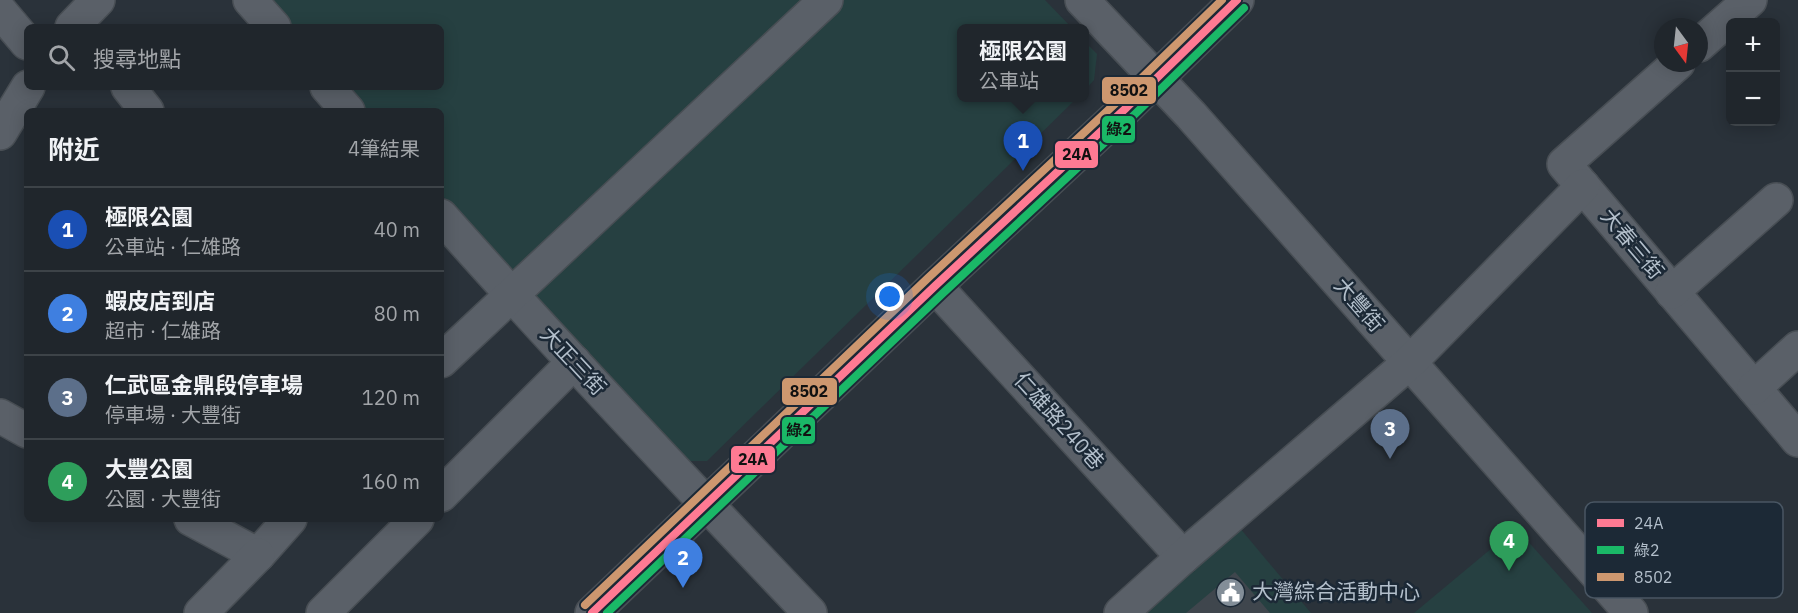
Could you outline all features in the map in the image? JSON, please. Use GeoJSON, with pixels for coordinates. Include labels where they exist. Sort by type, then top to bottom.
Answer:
{"type":"FeatureCollection","features":[{"type":"Feature","properties":{"kind":"street"},"geometry":{"type":"LineString","coordinates":[[250,0],[271,24]]}},
{"type":"Feature","properties":{"kind":"street"},"geometry":{"type":"LineString","coordinates":[[444,357],[826,0]]}},
{"type":"Feature","properties":{"kind":"street","name":"大豐街"},"geometry":{"type":"LineString","coordinates":[[1082,0],[1191,115],[1585,561]]}},
{"type":"Feature","properties":{"kind":"street"},"geometry":{"type":"LineString","coordinates":[[592,613],[1237,0]]}},
{"type":"Feature","properties":{"kind":"street"},"geometry":{"type":"LineString","coordinates":[[1708,37],[1750,0]]}},
{"type":"Feature","properties":{"kind":"street"},"geometry":{"type":"LineString","coordinates":[[0,11],[24,39]]}},
{"type":"Feature","properties":{"kind":"street","name":"大春三街"},"geometry":{"type":"LineString","coordinates":[[1668,72],[1564,164],[1798,440]]}},
{"type":"Feature","properties":{"kind":"street"},"geometry":{"type":"LineString","coordinates":[[0,133],[26,90]]}},
{"type":"Feature","properties":{"kind":"street"},"geometry":{"type":"LineString","coordinates":[[130,90],[145,108]]}},
{"type":"Feature","properties":{"kind":"street"},"geometry":{"type":"LineString","coordinates":[[330,90],[345,108]]}},
{"type":"Feature","properties":{"kind":"street"},"geometry":{"type":"LineString","coordinates":[[1121,613],[1410,362],[1583,186]]}},
{"type":"Feature","properties":{"kind":"street"},"geometry":{"type":"LineString","coordinates":[[1672,292],[1776,200]]}},
{"type":"Feature","properties":{"kind":"street","name":"大正三街"},"geometry":{"type":"LineString","coordinates":[[444,219],[706,505],[810,613]]}},
{"type":"Feature","properties":{"kind":"street","name":"仁雄路240巷"},"geometry":{"type":"LineString","coordinates":[[934,286],[1183,557]]}},
{"type":"Feature","properties":{"kind":"street"},"geometry":{"type":"LineString","coordinates":[[1754,388],[1798,348]]}},
{"type":"Feature","properties":{"kind":"street"},"geometry":{"type":"LineString","coordinates":[[444,492],[574,362]]}},
{"type":"Feature","properties":{"kind":"street"},"geometry":{"type":"LineString","coordinates":[[0,416],[24,428]]}},
{"type":"Feature","properties":{"kind":"street"},"geometry":{"type":"LineString","coordinates":[[197,522],[258,555]]}},
{"type":"Feature","properties":{"kind":"street"},"geometry":{"type":"LineString","coordinates":[[201,613],[287,522]]}},
{"type":"Feature","properties":{"kind":"street"},"geometry":{"type":"LineString","coordinates":[[323,613],[414,522]]}},
{"type":"Feature","properties":{"kind":"street","name":"大豐街"},"geometry":{"type":"LineString","coordinates":[[1618,598],[1631,613]]}},
{"type":"Feature","properties":{"kind":"green space"},"geometry":{"type":"Polygon","coordinates":[[[266,0],[1045,0],[1068,24],[957,24],[957,102],[1073,102],[707,461],[682,461],[444,197],[444,108],[363,108],[348,90],[444,90],[444,24],[287,24],[266,0]]]}},
{"type":"Feature","properties":{"kind":"green space"},"geometry":{"type":"Polygon","coordinates":[[[1089,46],[1097,54],[1094,80],[1089,86],[1089,46]]]}},
{"type":"Feature","properties":{"kind":"green space"},"geometry":{"type":"Polygon","coordinates":[[[1239,527],[1311,613],[1143,613],[1239,527]]]}},
{"type":"Feature","properties":{"kind":"green space"},"geometry":{"type":"Polygon","coordinates":[[[1516,528],[1592,613],[1414,613],[1516,528]]]}},
{"type":"Feature","properties":{"kind":"building","name":"大灣綜合活動中心"},"geometry":{"type":"Polygon","coordinates":[[[1235,572],[1270,613],[1186,613],[1235,572]]]}},
{"type":"Feature","properties":{"kind":"transit line","name":"8502"},"geometry":{"type":"LineString","coordinates":[[585,605],[1222,0]]}},
{"type":"Feature","properties":{"kind":"transit line","name":"24A"},"geometry":{"type":"LineString","coordinates":[[592,613],[935,286],[1125,109],[1237,0]]}},
{"type":"Feature","properties":{"kind":"transit line","name":"綠2"},"geometry":{"type":"LineString","coordinates":[[607,613],[942,294],[1132,117],[1244,8]]}},
{"type":"Feature","properties":{"kind":"place","name":"極限公園"},"geometry":{"type":"Point","coordinates":[1023,171]}},
{"type":"Feature","properties":{"kind":"place","name":"仁武區金鼎段停車場"},"geometry":{"type":"Point","coordinates":[1390,459]}},
{"type":"Feature","properties":{"kind":"place","name":"大豐公園"},"geometry":{"type":"Point","coordinates":[1509,571]}},
{"type":"Feature","properties":{"kind":"place","name":"蝦皮店到店"},"geometry":{"type":"Point","coordinates":[683,588]}},
{"type":"Feature","properties":{"kind":"place","name":"大灣綜合活動中心"},"geometry":{"type":"Point","coordinates":[1231,592]}}]}
